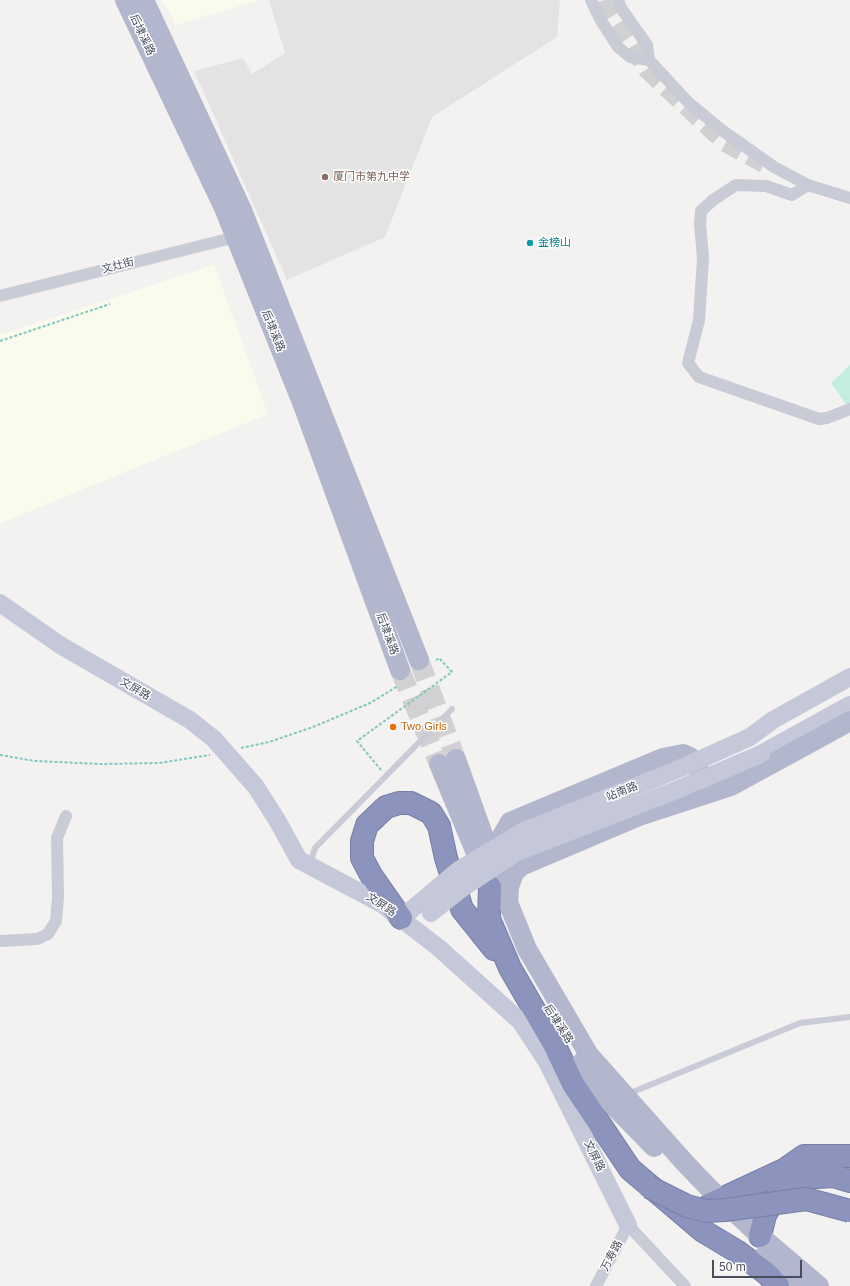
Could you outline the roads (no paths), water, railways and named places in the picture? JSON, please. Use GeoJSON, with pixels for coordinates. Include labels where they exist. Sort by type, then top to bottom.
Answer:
{"type":"FeatureCollection","features":[{"type":"Feature","properties":{"kind":"highway"},"geometry":{"type":"LineString","coordinates":[[407,923],[371,875],[362,858],[362,841],[367,825],[386,807],[399,803],[411,804],[431,813],[439,826],[446,858],[462,909],[513,973]]}},
{"type":"Feature","properties":{"kind":"highway"},"geometry":{"type":"LineString","coordinates":[[490,887],[489,919],[513,973],[554,1044],[573,1084],[589,1111],[630,1170],[703,1231],[738,1252],[767,1274],[778,1286]]}},
{"type":"Feature","properties":{"kind":"highway"},"geometry":{"type":"LineString","coordinates":[[649,1187],[687,1206],[706,1211],[784,1170],[804,1156],[850,1156]]}},
{"type":"Feature","properties":{"kind":"highway"},"geometry":{"type":"LineString","coordinates":[[784,1170],[824,1169],[850,1175]]}},
{"type":"Feature","properties":{"kind":"highway"},"geometry":{"type":"LineString","coordinates":[[753,1238],[779,1192],[802,1178],[833,1176],[850,1181]]}},
{"type":"Feature","properties":{"kind":"highway"},"geometry":{"type":"LineString","coordinates":[[721,1204],[806,1199],[850,1212]]}},
{"type":"Feature","properties":{"kind":"main road","name":"后埭溪路"},"geometry":{"type":"LineString","coordinates":[[125,0],[224,208],[236,237],[303,405],[400,670]]}},
{"type":"Feature","properties":{"kind":"main road","name":"后埭溪路"},"geometry":{"type":"LineString","coordinates":[[144,0],[242,210],[418,660]]}},
{"type":"Feature","properties":{"kind":"main road","name":"文屏路"},"geometry":{"type":"LineString","coordinates":[[0,604],[60,645],[190,720],[214,739],[256,787],[277,820],[299,860],[382,904],[439,948],[521,1022],[547,1062],[628,1225]]}},
{"type":"Feature","properties":{"kind":"main road","name":"站南路"},"geometry":{"type":"LineString","coordinates":[[407,923],[426,907],[459,870],[524,831],[679,769],[750,737],[773,720],[850,677]]}},
{"type":"Feature","properties":{"kind":"main road","name":"站南路"},"geometry":{"type":"LineString","coordinates":[[426,907],[461,889],[517,852],[761,754],[850,705]]}},
{"type":"Feature","properties":{"kind":"main road"},"geometry":{"type":"LineString","coordinates":[[797,1286],[721,1204],[589,1055],[527,949],[508,903],[509,887],[514,873],[521,866],[640,816],[731,786],[850,721]]}},
{"type":"Feature","properties":{"kind":"main road"},"geometry":{"type":"LineString","coordinates":[[495,848],[510,822],[663,758],[683,754],[690,757],[697,764],[701,774],[700,783],[697,790],[672,806]]}},
{"type":"Feature","properties":{"kind":"main road","name":"后埭溪路"},"geometry":{"type":"LineString","coordinates":[[508,903],[448,761],[490,887],[530,980],[606,1098],[721,1204]]}},
{"type":"Feature","properties":{"kind":"main road"},"geometry":{"type":"LineString","coordinates":[[753,1238],[819,1286]]}},
{"type":"Feature","properties":{"kind":"street"},"geometry":{"type":"LineString","coordinates":[[591,0],[600,19],[618,47],[630,57],[649,60]]}},
{"type":"Feature","properties":{"kind":"street"},"geometry":{"type":"LineString","coordinates":[[618,0],[621,8],[646,45],[649,60],[688,102],[723,131],[774,167],[808,186],[850,198]]}},
{"type":"Feature","properties":{"kind":"street"},"geometry":{"type":"LineString","coordinates":[[808,186],[792,195],[766,186],[736,185],[713,200],[701,211],[700,224],[703,258],[699,320],[688,363],[699,377],[819,419],[827,418],[850,410]]}},
{"type":"Feature","properties":{"kind":"street","name":"文灶街"},"geometry":{"type":"LineString","coordinates":[[0,296],[236,237]]}},
{"type":"Feature","properties":{"kind":"street"},"geometry":{"type":"LineString","coordinates":[[0,941],[37,939],[48,934],[56,921],[58,897],[56,838],[66,816]]}},
{"type":"Feature","properties":{"kind":"street","name":"万寿路"},"geometry":{"type":"LineString","coordinates":[[596,1286],[628,1225]]}},
{"type":"Feature","properties":{"kind":"street","name":"文屏路"},"geometry":{"type":"LineString","coordinates":[[628,1225],[685,1286]]}},
{"type":"Feature","properties":{"kind":"lane"},"geometry":{"type":"LineString","coordinates":[[310,866],[314,848],[452,709]]}},
{"type":"Feature","properties":{"kind":"lane"},"geometry":{"type":"LineString","coordinates":[[625,1095],[800,1023],[850,1017]]}},
{"type":"Feature","properties":{"kind":"tunnel"},"geometry":{"type":"LineString","coordinates":[[605,0],[607,7],[647,70],[725,143],[764,164]]}},
{"type":"Feature","properties":{"kind":"tunnel"},"geometry":{"type":"LineString","coordinates":[[419,660],[456,759]]}},
{"type":"Feature","properties":{"kind":"tunnel"},"geometry":{"type":"LineString","coordinates":[[400,670],[439,764]]}},
{"type":"Feature","properties":{"kind":"place","name":"厦门市第九中学"},"geometry":{"type":"Point","coordinates":[325,177]}},
{"type":"Feature","properties":{"kind":"place","name":"金榜山"},"geometry":{"type":"Point","coordinates":[530,243]}},
{"type":"Feature","properties":{"kind":"place","name":"Two Girls"},"geometry":{"type":"Point","coordinates":[393,727]}}]}
